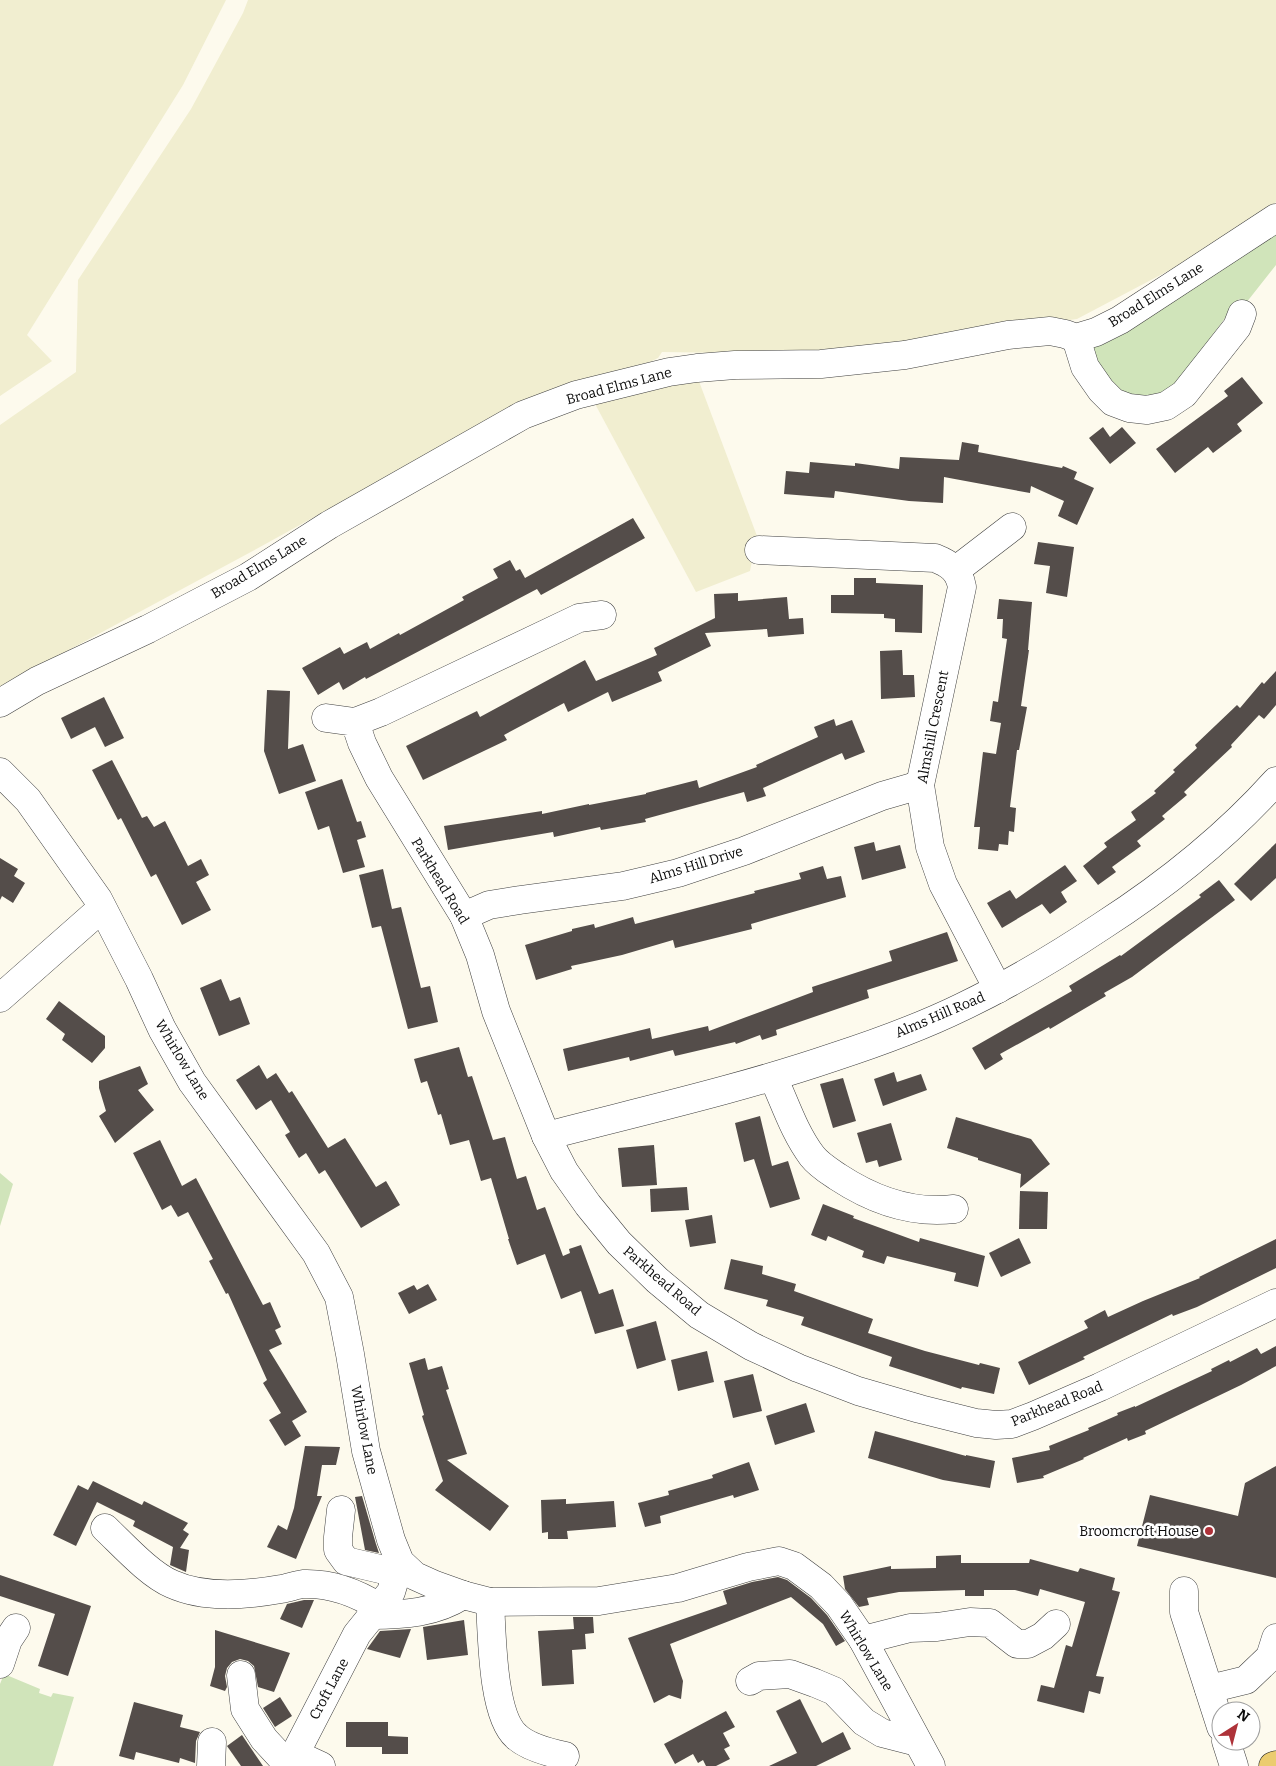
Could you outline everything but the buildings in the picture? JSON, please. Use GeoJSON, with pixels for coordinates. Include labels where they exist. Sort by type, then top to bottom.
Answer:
{"type":"FeatureCollection","features":[{"type":"Feature","properties":{"kind":"street","name":"Broad Elms Lane"},"geometry":{"type":"LineString","coordinates":[[0,703],[37,680],[148,629],[248,577],[329,525],[523,415],[576,395],[669,372],[735,365],[821,364],[877,358],[904,355],[1008,335],[1050,331],[1076,338],[1096,332],[1120,320],[1276,218]]}},
{"type":"Feature","properties":{"kind":"street"},"geometry":{"type":"LineString","coordinates":[[1076,338],[1085,367],[1101,390],[1113,402],[1129,408],[1147,410],[1166,406],[1184,394],[1237,327],[1242,314]]}},
{"type":"Feature","properties":{"kind":"street"},"geometry":{"type":"LineString","coordinates":[[759,550],[934,558],[956,570],[1012,527]]}},
{"type":"Feature","properties":{"kind":"street","name":"Almshill Crescent"},"geometry":{"type":"LineString","coordinates":[[956,570],[962,587],[920,785],[930,847],[943,884],[998,989]]}},
{"type":"Feature","properties":{"kind":"street"},"geometry":{"type":"LineString","coordinates":[[326,718],[355,722],[381,712],[579,618],[602,615]]}},
{"type":"Feature","properties":{"kind":"street","name":"Parkhead Road"},"geometry":{"type":"LineString","coordinates":[[355,722],[362,743],[378,778],[464,916],[480,955],[496,1011],[546,1136],[564,1171],[578,1192],[619,1243],[657,1280],[700,1315],[751,1346],[798,1368],[858,1391],[920,1409],[996,1426],[1012,1424],[1100,1387],[1276,1303]]}},
{"type":"Feature","properties":{"kind":"street","name":"Whirlow Lane"},"geometry":{"type":"LineString","coordinates":[[0,772],[28,800],[102,908],[162,1030],[192,1082],[316,1253],[339,1297],[366,1451],[398,1568],[435,1585],[490,1602],[599,1601],[678,1588],[748,1567],[779,1561],[794,1566],[821,1586],[839,1605],[863,1640],[931,1766]]}},
{"type":"Feature","properties":{"kind":"street","name":"Alms Hill Road"},"geometry":{"type":"LineString","coordinates":[[546,1136],[773,1077],[900,1033],[960,1008],[998,989],[1071,946],[1149,895],[1194,860],[1251,809],[1276,781]]}},
{"type":"Feature","properties":{"kind":"street","name":"Alms Hill Drive"},"geometry":{"type":"LineString","coordinates":[[464,916],[489,905],[623,886],[678,874],[744,851],[882,796],[920,785]]}},
{"type":"Feature","properties":{"kind":"street"},"geometry":{"type":"LineString","coordinates":[[0,998],[102,908]]}},
{"type":"Feature","properties":{"kind":"street"},"geometry":{"type":"LineString","coordinates":[[773,1077],[800,1138],[813,1157],[824,1168],[876,1198],[897,1205],[936,1211],[954,1208]]}},
{"type":"Feature","properties":{"kind":"street"},"geometry":{"type":"LineString","coordinates":[[341,1510],[338,1550],[346,1561],[398,1568]]}},
{"type":"Feature","properties":{"kind":"street"},"geometry":{"type":"LineString","coordinates":[[105,1528],[149,1569],[171,1584],[195,1591],[233,1594],[281,1589],[303,1584],[334,1587],[363,1597],[375,1611],[403,1615],[448,1605],[463,1595]]}},
{"type":"Feature","properties":{"kind":"street","name":"Croft Lane"},"geometry":{"type":"LineString","coordinates":[[292,1762],[357,1634],[391,1592],[398,1568]]}},
{"type":"Feature","properties":{"kind":"street"},"geometry":{"type":"LineString","coordinates":[[1184,1591],[1184,1612],[1213,1701]]}},
{"type":"Feature","properties":{"kind":"street"},"geometry":{"type":"LineString","coordinates":[[490,1602],[495,1676],[502,1714],[515,1736],[541,1750],[565,1756]]}},
{"type":"Feature","properties":{"kind":"street"},"geometry":{"type":"LineString","coordinates":[[863,1640],[910,1628],[937,1627],[970,1622],[990,1623],[1017,1644],[1028,1644],[1043,1636],[1056,1624]]}},
{"type":"Feature","properties":{"kind":"street"},"geometry":{"type":"LineString","coordinates":[[0,1664],[8,1640],[16,1628]]}},
{"type":"Feature","properties":{"kind":"street"},"geometry":{"type":"LineString","coordinates":[[1209,1689],[1246,1680],[1270,1657],[1276,1638]]}},
{"type":"Feature","properties":{"kind":"street"},"geometry":{"type":"LineString","coordinates":[[750,1681],[759,1676],[790,1674],[815,1683],[834,1691],[864,1722],[882,1733],[917,1742]]}},
{"type":"Feature","properties":{"kind":"street"},"geometry":{"type":"LineString","coordinates":[[241,1675],[245,1709],[264,1739],[292,1762],[321,1766]]}},
{"type":"Feature","properties":{"kind":"street"},"geometry":{"type":"LineString","coordinates":[[1229,1751],[1234,1766]]}},
{"type":"Feature","properties":{"kind":"shaded area"},"geometry":{"type":"Polygon","coordinates":[[[0,0],[226,0],[183,85],[27,335],[52,361],[0,396],[0,0]]]}},
{"type":"Feature","properties":{"kind":"shaded area"},"geometry":{"type":"Polygon","coordinates":[[[248,0],[1276,0],[1276,202],[1223,242],[1077,319],[842,349],[729,353],[662,352],[658,358],[650,362],[569,383],[508,410],[260,547],[0,687],[0,425],[76,372],[78,280],[191,109],[243,13],[248,0]]]}},
{"type":"Feature","properties":{"kind":"shaded area"},"geometry":{"type":"Polygon","coordinates":[[[697,376],[757,536],[750,571],[696,592],[594,402],[697,376]]]}},
{"type":"Feature","properties":{"kind":"green space"},"geometry":{"type":"Polygon","coordinates":[[[1276,227],[1276,265],[1246,303],[1239,299],[1183,375],[1166,394],[1140,401],[1112,391],[1091,353],[1099,338],[1276,227]]]}},
{"type":"Feature","properties":{"kind":"green space"},"geometry":{"type":"Polygon","coordinates":[[[0,1173],[13,1184],[0,1226],[0,1173]]]}},
{"type":"Feature","properties":{"kind":"green space"},"geometry":{"type":"Polygon","coordinates":[[[4,1674],[40,1689],[39,1693],[51,1697],[53,1693],[74,1697],[53,1766],[0,1766],[0,1684],[4,1674]]]}},
{"type":"Feature","properties":{"kind":"place","name":"Broomcroft House"},"geometry":{"type":"Point","coordinates":[1209,1531]}}]}
